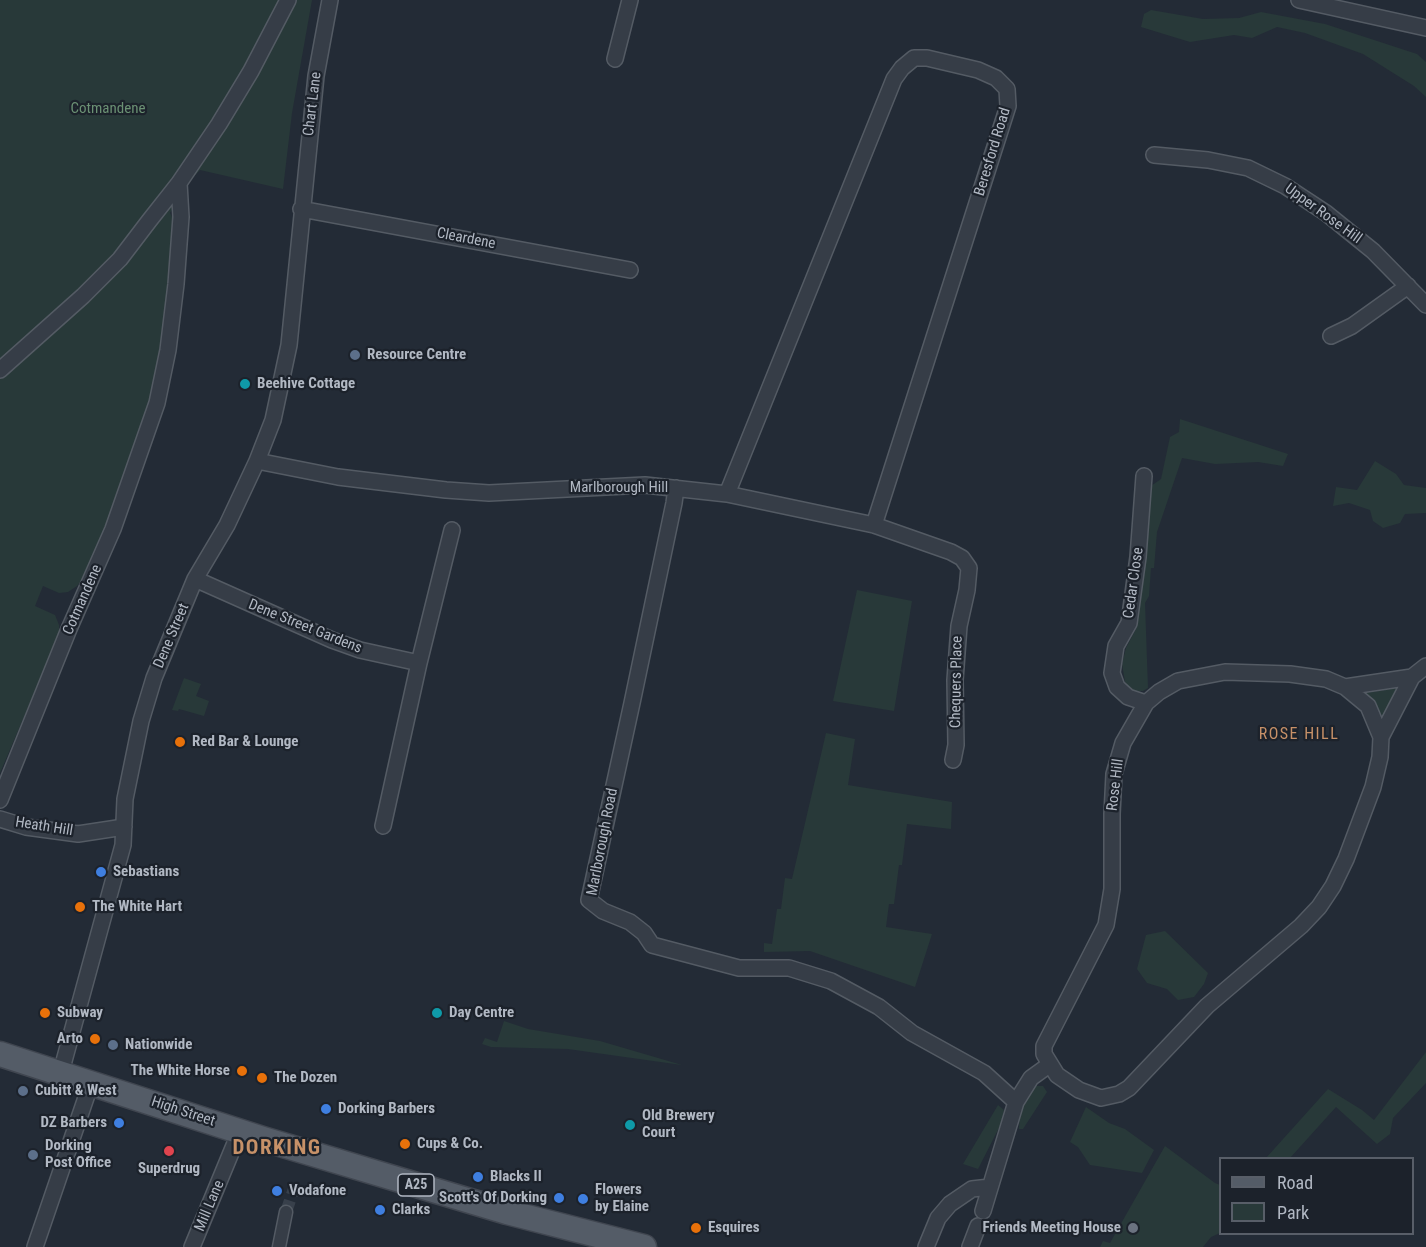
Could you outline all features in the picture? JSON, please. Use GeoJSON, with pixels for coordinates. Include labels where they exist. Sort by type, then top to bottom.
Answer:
{"type":"FeatureCollection","features":[{"type":"Feature","properties":{"kind":"main road","name":"High Street"},"geometry":{"type":"LineString","coordinates":[[0,1054],[240,1131],[507,1212],[644,1247]]}},
{"type":"Feature","properties":{"kind":"street"},"geometry":{"type":"LineString","coordinates":[[0,370],[83,296],[120,259],[179,183],[251,71],[288,0]]}},
{"type":"Feature","properties":{"kind":"street","name":"Chart Lane"},"geometry":{"type":"LineString","coordinates":[[301,209],[316,76],[330,0]]}},
{"type":"Feature","properties":{"kind":"street"},"geometry":{"type":"LineString","coordinates":[[615,59],[630,0]]}},
{"type":"Feature","properties":{"kind":"street"},"geometry":{"type":"LineString","coordinates":[[1299,0],[1426,28]]}},
{"type":"Feature","properties":{"kind":"street","name":"Beresford Road"},"geometry":{"type":"LineString","coordinates":[[727,494],[894,79],[914,58],[927,58],[978,70],[996,78],[1007,89],[1009,99],[874,525]]}},
{"type":"Feature","properties":{"kind":"street","name":"Upper Rose Hill"},"geometry":{"type":"LineString","coordinates":[[1154,155],[1208,160],[1248,168],[1285,186],[1326,213],[1373,251],[1426,305]]}},
{"type":"Feature","properties":{"kind":"street","name":"Cotmandene"},"geometry":{"type":"LineString","coordinates":[[0,800],[69,629],[113,529],[157,403],[168,350],[176,284],[181,217],[179,183]]}},
{"type":"Feature","properties":{"kind":"street","name":"Cleardene"},"geometry":{"type":"LineString","coordinates":[[301,209],[630,270]]}},
{"type":"Feature","properties":{"kind":"street","name":"Dene Street"},"geometry":{"type":"LineString","coordinates":[[61,1072],[112,891],[123,844],[124,799],[141,721],[154,678],[195,579],[227,525],[273,420],[289,345],[301,209]]}},
{"type":"Feature","properties":{"kind":"street"},"geometry":{"type":"LineString","coordinates":[[1331,336],[1352,326],[1408,286]]}},
{"type":"Feature","properties":{"kind":"street","name":"Marlborough Hill"},"geometry":{"type":"LineString","coordinates":[[257,461],[338,477],[446,490],[489,493],[645,485],[727,494],[874,525],[951,552],[962,558],[969,568]]}},
{"type":"Feature","properties":{"kind":"street","name":"Cedar Close"},"geometry":{"type":"LineString","coordinates":[[1144,476],[1138,557],[1128,623],[1116,646],[1112,673],[1117,687],[1128,697],[1146,703]]}},
{"type":"Feature","properties":{"kind":"street","name":"Marlborough Road"},"geometry":{"type":"LineString","coordinates":[[676,488],[589,900],[603,911],[630,922],[644,933],[652,945],[739,968],[789,968],[831,981],[879,1007],[912,1033],[984,1073],[1016,1102]]}},
{"type":"Feature","properties":{"kind":"street"},"geometry":{"type":"LineString","coordinates":[[382,826],[452,530]]}},
{"type":"Feature","properties":{"kind":"street","name":"Chequers Place"},"geometry":{"type":"LineString","coordinates":[[953,760],[956,738],[956,659],[969,568]]}},
{"type":"Feature","properties":{"kind":"street","name":"Dene Street Gardens"},"geometry":{"type":"LineString","coordinates":[[195,579],[332,640],[360,650],[419,663]]}},
{"type":"Feature","properties":{"kind":"street","name":"Rose Hill"},"geometry":{"type":"LineString","coordinates":[[1382,738],[1368,706],[1345,687],[1326,679],[1290,674],[1225,672],[1178,681],[1146,703],[1123,743],[1114,774],[1112,889],[1106,925],[1044,1046],[1044,1054],[1057,1075],[1079,1090],[1101,1098],[1119,1094],[1129,1088],[1207,1006],[1301,927],[1319,907],[1333,886],[1350,850],[1373,787],[1382,738],[1412,677],[1426,666]]}},
{"type":"Feature","properties":{"kind":"street","name":"Rose Hill"},"geometry":{"type":"LineString","coordinates":[[1345,687],[1412,677]]}},
{"type":"Feature","properties":{"kind":"street","name":"Heath Hill"},"geometry":{"type":"LineString","coordinates":[[0,819],[26,827],[78,834],[124,827]]}},
{"type":"Feature","properties":{"kind":"street"},"geometry":{"type":"LineString","coordinates":[[983,1211],[1016,1102],[1031,1078],[1049,1065]]}},
{"type":"Feature","properties":{"kind":"street"},"geometry":{"type":"LineString","coordinates":[[35,1247],[91,1083]]}},
{"type":"Feature","properties":{"kind":"street","name":"Mill Lane"},"geometry":{"type":"LineString","coordinates":[[192,1247],[240,1131]]}},
{"type":"Feature","properties":{"kind":"street"},"geometry":{"type":"LineString","coordinates":[[926,1247],[938,1218],[950,1204],[972,1189],[990,1187]]}},
{"type":"Feature","properties":{"kind":"street"},"geometry":{"type":"LineString","coordinates":[[279,1247],[286,1212]]}},
{"type":"Feature","properties":{"kind":"street"},"geometry":{"type":"LineString","coordinates":[[970,1247],[978,1226]]}},
{"type":"Feature","properties":{"kind":"green space","name":"Cotmandene"},"geometry":{"type":"Polygon","coordinates":[[[0,0],[312,0],[292,113],[283,189],[200,170],[189,182],[170,213],[175,222],[175,245],[157,385],[111,517],[86,574],[77,586],[68,592],[59,593],[43,586],[35,606],[55,615],[59,625],[59,635],[0,773],[0,0]]]}},
{"type":"Feature","properties":{"kind":"green space"},"geometry":{"type":"Polygon","coordinates":[[[1151,10],[1203,19],[1239,18],[1261,12],[1325,24],[1417,54],[1426,62],[1426,97],[1414,86],[1363,54],[1305,33],[1277,27],[1252,38],[1234,35],[1190,42],[1141,27],[1144,14],[1151,10]]]}},
{"type":"Feature","properties":{"kind":"green space"},"geometry":{"type":"Polygon","coordinates":[[[1180,419],[1288,454],[1283,466],[1258,462],[1215,464],[1182,458],[1157,532],[1154,568],[1151,568],[1149,596],[1145,603],[1148,688],[1143,691],[1133,691],[1125,682],[1122,664],[1126,648],[1136,629],[1151,486],[1161,479],[1170,437],[1179,432],[1180,419]]]}},
{"type":"Feature","properties":{"kind":"green space"},"geometry":{"type":"Polygon","coordinates":[[[1375,461],[1396,474],[1404,485],[1426,488],[1426,513],[1405,514],[1400,523],[1383,528],[1373,521],[1370,510],[1349,503],[1333,506],[1336,487],[1357,490],[1375,461]]]}},
{"type":"Feature","properties":{"kind":"green space"},"geometry":{"type":"Polygon","coordinates":[[[857,590],[912,601],[894,711],[833,701],[857,590]]]}},
{"type":"Feature","properties":{"kind":"green space"},"geometry":{"type":"Polygon","coordinates":[[[184,678],[201,684],[196,696],[209,701],[204,716],[179,709],[178,711],[172,710],[184,678]]]}},
{"type":"Feature","properties":{"kind":"green space"},"geometry":{"type":"Polygon","coordinates":[[[1398,688],[1390,701],[1383,717],[1366,693],[1398,688]]]}},
{"type":"Feature","properties":{"kind":"green space"},"geometry":{"type":"Polygon","coordinates":[[[826,733],[855,739],[848,785],[952,802],[951,829],[907,824],[894,904],[889,904],[886,927],[932,934],[915,987],[810,951],[764,952],[764,943],[772,944],[777,909],[781,909],[785,878],[792,879],[826,733]]]}},
{"type":"Feature","properties":{"kind":"green space"},"geometry":{"type":"Polygon","coordinates":[[[1165,931],[1208,973],[1204,984],[1194,997],[1178,1000],[1167,989],[1147,983],[1137,969],[1146,935],[1165,931]]]}},
{"type":"Feature","properties":{"kind":"green space"},"geometry":{"type":"Polygon","coordinates":[[[504,1021],[528,1029],[600,1041],[682,1065],[568,1049],[491,1047],[482,1044],[485,1038],[497,1042],[504,1021]]]}},
{"type":"Feature","properties":{"kind":"green space"},"geometry":{"type":"Polygon","coordinates":[[[1426,1052],[1426,1083],[1393,1118],[1390,1134],[1377,1144],[1336,1107],[1291,1157],[1267,1157],[1328,1089],[1374,1120],[1426,1052]]]}},
{"type":"Feature","properties":{"kind":"green space"},"geometry":{"type":"Polygon","coordinates":[[[1034,1086],[1043,1086],[1047,1092],[1023,1129],[1019,1129],[1020,1107],[1034,1086]]]}},
{"type":"Feature","properties":{"kind":"green space"},"geometry":{"type":"Polygon","coordinates":[[[998,1105],[1004,1110],[1001,1124],[978,1169],[963,1164],[998,1105]]]}},
{"type":"Feature","properties":{"kind":"green space"},"geometry":{"type":"Polygon","coordinates":[[[1086,1107],[1109,1123],[1125,1129],[1154,1150],[1142,1173],[1090,1165],[1078,1147],[1070,1142],[1086,1107]]]}},
{"type":"Feature","properties":{"kind":"green space"},"geometry":{"type":"Polygon","coordinates":[[[1165,1146],[1219,1185],[1219,1233],[1211,1237],[1203,1247],[1100,1247],[1103,1241],[1110,1243],[1165,1146]]]}},
{"type":"Feature","properties":{"kind":"tunnel"},"geometry":{"type":"LineString","coordinates":[[286,1212],[296,1183]]}},
{"type":"Feature","properties":{"kind":"place","name":"Resource Centre"},"geometry":{"type":"Point","coordinates":[355,355]}},
{"type":"Feature","properties":{"kind":"place","name":"Beehive Cottage"},"geometry":{"type":"Point","coordinates":[245,384]}},
{"type":"Feature","properties":{"kind":"place","name":"Red Bar & Lounge"},"geometry":{"type":"Point","coordinates":[180,742]}},
{"type":"Feature","properties":{"kind":"place","name":"Sebastians"},"geometry":{"type":"Point","coordinates":[101,872]}},
{"type":"Feature","properties":{"kind":"place","name":"The White Hart"},"geometry":{"type":"Point","coordinates":[80,907]}},
{"type":"Feature","properties":{"kind":"place","name":"Subway"},"geometry":{"type":"Point","coordinates":[45,1013]}},
{"type":"Feature","properties":{"kind":"place","name":"Day Centre"},"geometry":{"type":"Point","coordinates":[437,1013]}},
{"type":"Feature","properties":{"kind":"place","name":"Arto"},"geometry":{"type":"Point","coordinates":[95,1039]}},
{"type":"Feature","properties":{"kind":"place","name":"Nationwide"},"geometry":{"type":"Point","coordinates":[113,1045]}},
{"type":"Feature","properties":{"kind":"place","name":"The White Horse"},"geometry":{"type":"Point","coordinates":[242,1071]}},
{"type":"Feature","properties":{"kind":"place","name":"The Dozen"},"geometry":{"type":"Point","coordinates":[262,1078]}},
{"type":"Feature","properties":{"kind":"place","name":"Cubitt & West"},"geometry":{"type":"Point","coordinates":[23,1091]}},
{"type":"Feature","properties":{"kind":"place","name":"Dorking Barbers"},"geometry":{"type":"Point","coordinates":[326,1109]}},
{"type":"Feature","properties":{"kind":"place","name":"DZ Barbers"},"geometry":{"type":"Point","coordinates":[119,1123]}},
{"type":"Feature","properties":{"kind":"place","name":"Old Brewery Court"},"geometry":{"type":"Point","coordinates":[630,1125]}},
{"type":"Feature","properties":{"kind":"place","name":"Cups & Co."},"geometry":{"type":"Point","coordinates":[405,1144]}},
{"type":"Feature","properties":{"kind":"place","name":"Superdrug"},"geometry":{"type":"Point","coordinates":[169,1151]}},
{"type":"Feature","properties":{"kind":"place","name":"Dorking Post Office"},"geometry":{"type":"Point","coordinates":[33,1155]}},
{"type":"Feature","properties":{"kind":"place","name":"Blacks II"},"geometry":{"type":"Point","coordinates":[478,1177]}},
{"type":"Feature","properties":{"kind":"place","name":"Vodafone"},"geometry":{"type":"Point","coordinates":[277,1191]}},
{"type":"Feature","properties":{"kind":"place","name":"Scott's Of Dorking"},"geometry":{"type":"Point","coordinates":[559,1198]}},
{"type":"Feature","properties":{"kind":"place","name":"Flowers by Elaine"},"geometry":{"type":"Point","coordinates":[583,1199]}},
{"type":"Feature","properties":{"kind":"place","name":"Clarks"},"geometry":{"type":"Point","coordinates":[380,1210]}},
{"type":"Feature","properties":{"kind":"place","name":"Esquires"},"geometry":{"type":"Point","coordinates":[696,1228]}},
{"type":"Feature","properties":{"kind":"place","name":"Friends Meeting House"},"geometry":{"type":"Point","coordinates":[1133,1228]}},
{"type":"Feature","properties":{"kind":"district","name":"ROSE HILL"},"geometry":{"type":"Point","coordinates":[1299,735]}},
{"type":"Feature","properties":{"kind":"district","name":"DORKING"},"geometry":{"type":"Point","coordinates":[277,1149]}}]}
